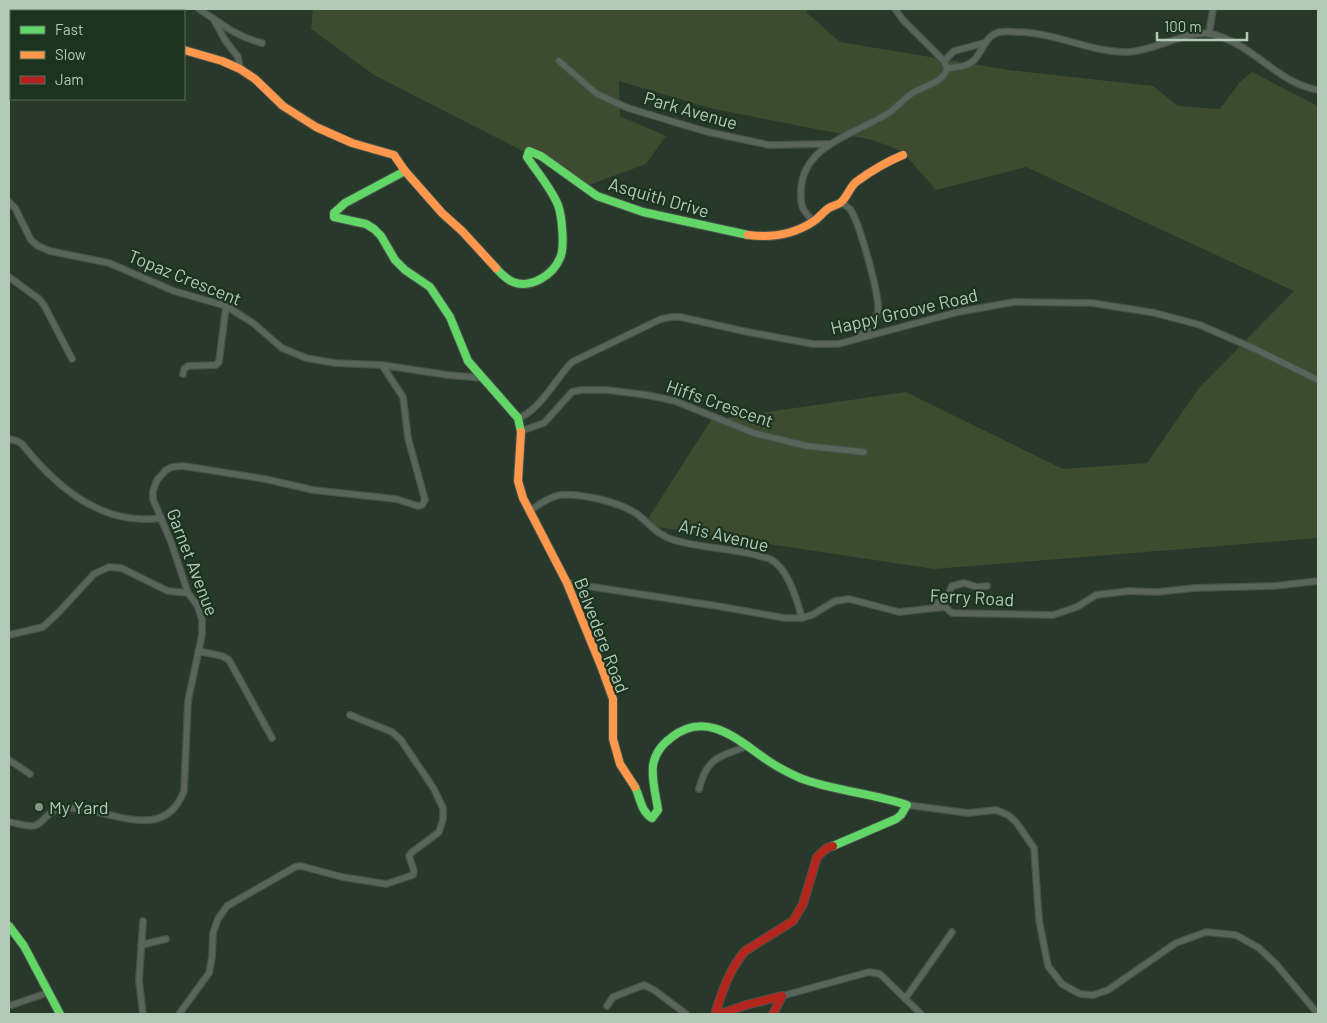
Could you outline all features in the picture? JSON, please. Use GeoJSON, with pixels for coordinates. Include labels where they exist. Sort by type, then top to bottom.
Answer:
{"type":"FeatureCollection","features":[{"type":"Feature","properties":{"kind":"street"},"geometry":{"type":"LineString","coordinates":[[200,9],[247,39],[262,43]]}},
{"type":"Feature","properties":{"kind":"street"},"geometry":{"type":"LineString","coordinates":[[814,221],[804,213],[800,200],[801,183],[810,161],[829,144],[886,115],[915,92],[943,78],[947,69],[944,61],[894,9]]}},
{"type":"Feature","properties":{"kind":"street"},"geometry":{"type":"LineString","coordinates":[[1210,34],[1213,9]]}},
{"type":"Feature","properties":{"kind":"street"},"geometry":{"type":"LineString","coordinates":[[211,17],[225,40],[238,56],[240,69]]}},
{"type":"Feature","properties":{"kind":"street"},"geometry":{"type":"LineString","coordinates":[[947,69],[971,63],[976,59],[984,44],[1000,32],[1027,32],[1055,37],[1104,50],[1129,52],[1140,51],[1176,39],[1210,34],[1244,47],[1294,83],[1318,90]]}},
{"type":"Feature","properties":{"kind":"street"},"geometry":{"type":"LineString","coordinates":[[944,61],[954,51],[984,44]]}},
{"type":"Feature","properties":{"kind":"street"},"geometry":{"type":"LineString","coordinates":[[185,50],[222,61],[240,69],[283,106],[316,127],[352,143],[394,155],[405,171]]}},
{"type":"Feature","properties":{"kind":"street","name":"Park Avenue"},"geometry":{"type":"LineString","coordinates":[[559,61],[597,94],[628,108],[708,132],[769,145],[829,144]]}},
{"type":"Feature","properties":{"kind":"street","name":"Asquith Drive"},"geometry":{"type":"LineString","coordinates":[[405,171],[442,213],[462,231],[505,278],[515,283],[528,283],[544,278],[554,270],[560,257],[562,230],[558,206],[527,157],[528,151],[541,156],[598,196],[643,212],[731,232],[764,237],[789,232],[814,221],[829,208],[840,203],[854,184],[886,162],[903,154]]}},
{"type":"Feature","properties":{"kind":"street","name":"Belvedere Road"},"geometry":{"type":"LineString","coordinates":[[405,171],[345,203],[336,209],[334,217],[366,224],[374,229],[381,236],[395,260],[405,270],[430,288],[450,317],[468,361],[518,418],[521,431],[518,481],[523,498],[567,583],[601,666],[613,699],[613,738],[620,764],[636,789],[647,815],[652,818],[658,810],[652,779],[655,759],[663,744],[675,734],[689,728],[713,726],[788,773],[839,790],[891,799],[907,805]]}},
{"type":"Feature","properties":{"kind":"street"},"geometry":{"type":"LineString","coordinates":[[840,203],[850,209],[859,232],[878,299],[878,312],[871,327],[856,339]]}},
{"type":"Feature","properties":{"kind":"street","name":"Topaz Crescent"},"geometry":{"type":"LineString","coordinates":[[11,205],[31,240],[38,246],[50,251],[109,263],[174,291],[226,306],[253,323],[282,348],[306,358],[335,363],[382,365],[431,373],[482,378]]}},
{"type":"Feature","properties":{"kind":"street"},"geometry":{"type":"LineString","coordinates":[[9,277],[44,304],[72,359]]}},
{"type":"Feature","properties":{"kind":"street","name":"Happy Groove Road"},"geometry":{"type":"LineString","coordinates":[[518,418],[532,411],[572,362],[661,319],[680,317],[813,344],[838,344],[958,312],[1014,302],[1092,303],[1155,313],[1200,326],[1255,349],[1318,380]]}},
{"type":"Feature","properties":{"kind":"street"},"geometry":{"type":"LineString","coordinates":[[183,374],[184,369],[188,366],[216,365],[219,362],[226,306]]}},
{"type":"Feature","properties":{"kind":"street","name":"Garnet Avenue"},"geometry":{"type":"LineString","coordinates":[[9,822],[31,826],[36,825],[55,809],[65,808],[141,820],[163,817],[171,812],[179,803],[184,791],[188,702],[202,635],[202,619],[197,605],[188,593],[171,542],[153,499],[153,490],[157,480],[166,470],[172,467],[183,466],[265,479],[313,490],[360,494],[418,506],[422,505],[425,500],[408,438],[403,397],[382,365]]}},
{"type":"Feature","properties":{"kind":"street","name":"Hiffs Crescent"},"geometry":{"type":"LineString","coordinates":[[521,431],[544,423],[572,392],[607,390],[675,401],[754,433],[780,440],[807,446],[864,452]]}},
{"type":"Feature","properties":{"kind":"street"},"geometry":{"type":"LineString","coordinates":[[9,439],[17,440],[22,444],[66,490],[80,501],[110,514],[143,519],[161,518]]}},
{"type":"Feature","properties":{"kind":"street","name":"Aris Avenue"},"geometry":{"type":"LineString","coordinates":[[530,511],[544,500],[560,495],[611,502],[636,514],[658,533],[672,540],[743,552],[772,560],[787,576],[796,596],[802,618]]}},
{"type":"Feature","properties":{"kind":"street"},"geometry":{"type":"LineString","coordinates":[[9,635],[43,627],[94,574],[109,568],[121,568],[168,591],[188,593]]}},
{"type":"Feature","properties":{"kind":"street","name":"Ferry Road"},"geometry":{"type":"LineString","coordinates":[[567,583],[785,618],[802,618],[835,601],[849,599],[900,612],[945,607],[952,613],[1053,616],[1077,607],[1096,595],[1130,591],[1157,592],[1195,588],[1274,586],[1318,581]]}},
{"type":"Feature","properties":{"kind":"street"},"geometry":{"type":"LineString","coordinates":[[934,608],[939,601],[947,598],[952,586],[964,583],[977,587],[987,586]]}},
{"type":"Feature","properties":{"kind":"street"},"geometry":{"type":"LineString","coordinates":[[198,650],[222,656],[229,660],[272,738]]}},
{"type":"Feature","properties":{"kind":"street"},"geometry":{"type":"LineString","coordinates":[[179,1014],[209,972],[213,933],[218,919],[227,906],[295,867],[301,866],[342,877],[386,884],[413,875],[414,871],[410,854],[439,832],[443,819],[443,808],[434,789],[401,740],[392,732],[350,715]]}},
{"type":"Feature","properties":{"kind":"street"},"geometry":{"type":"LineString","coordinates":[[699,789],[702,774],[710,763],[747,746]]}},
{"type":"Feature","properties":{"kind":"street"},"geometry":{"type":"LineString","coordinates":[[9,760],[30,774]]}},
{"type":"Feature","properties":{"kind":"street"},"geometry":{"type":"LineString","coordinates":[[921,1014],[880,974],[870,972],[746,1004],[723,1013],[714,1013],[741,955],[793,921],[799,913],[817,857],[821,852],[896,819],[907,805],[968,813],[996,810],[1016,822],[1027,835],[1034,848],[1039,920],[1048,966],[1062,984],[1080,994],[1093,995],[1108,990],[1176,943],[1206,932],[1236,935],[1259,948],[1276,964],[1318,1014]]}},
{"type":"Feature","properties":{"kind":"street"},"geometry":{"type":"LineString","coordinates":[[143,920],[139,981],[143,1014]]}},
{"type":"Feature","properties":{"kind":"street"},"geometry":{"type":"LineString","coordinates":[[9,926],[20,938],[60,1014]]}},
{"type":"Feature","properties":{"kind":"street"},"geometry":{"type":"LineString","coordinates":[[905,999],[952,932]]}},
{"type":"Feature","properties":{"kind":"street"},"geometry":{"type":"LineString","coordinates":[[141,945],[166,939]]}},
{"type":"Feature","properties":{"kind":"street"},"geometry":{"type":"LineString","coordinates":[[607,1006],[613,997],[644,985],[654,990],[686,1014]]}},
{"type":"Feature","properties":{"kind":"street"},"geometry":{"type":"LineString","coordinates":[[9,1006],[47,992]]}},
{"type":"Feature","properties":{"kind":"street"},"geometry":{"type":"LineString","coordinates":[[773,1014],[782,996]]}},
{"type":"Feature","properties":{"kind":"green space"},"geometry":{"type":"Polygon","coordinates":[[[313,9],[807,9],[807,13],[840,42],[1009,70],[1153,86],[1178,106],[1220,109],[1240,82],[1252,72],[1318,106],[1318,538],[934,569],[644,525],[711,420],[906,392],[1063,469],[1147,463],[1199,388],[1294,291],[1026,167],[936,190],[902,151],[872,140],[709,108],[619,81],[620,116],[666,136],[646,164],[589,185],[374,75],[311,29],[313,9]]]}},
{"type":"Feature","properties":{"kind":"traffic: fast"},"geometry":{"type":"LineString","coordinates":[[496,268],[510,281],[527,284],[547,275],[557,264],[562,253],[561,217],[558,205],[548,186],[527,157],[529,151],[541,156],[597,196],[643,212],[748,235]]}},
{"type":"Feature","properties":{"kind":"traffic: fast"},"geometry":{"type":"LineString","coordinates":[[405,171],[345,203],[334,213],[334,217],[366,224],[374,229],[381,236],[395,260],[405,270],[430,287],[450,317],[468,361],[518,418],[521,432]]}},
{"type":"Feature","properties":{"kind":"traffic: fast"},"geometry":{"type":"LineString","coordinates":[[635,787],[645,812],[652,818],[658,810],[653,780],[654,762],[657,753],[672,737],[685,729],[698,726],[711,727],[735,738],[773,764],[800,778],[907,805],[896,819],[833,846]]}},
{"type":"Feature","properties":{"kind":"traffic: fast"},"geometry":{"type":"LineString","coordinates":[[9,926],[24,946],[60,1014]]}},
{"type":"Feature","properties":{"kind":"traffic: slow"},"geometry":{"type":"LineString","coordinates":[[185,50],[222,61],[240,69],[255,79],[283,106],[316,127],[352,143],[394,155],[405,171],[442,213],[462,231],[496,268]]}},
{"type":"Feature","properties":{"kind":"traffic: slow"},"geometry":{"type":"LineString","coordinates":[[748,235],[782,234],[807,225],[830,207],[839,204],[856,182],[879,167],[903,155]]}},
{"type":"Feature","properties":{"kind":"traffic: slow"},"geometry":{"type":"LineString","coordinates":[[521,432],[518,481],[523,498],[567,583],[601,666],[613,699],[613,739],[620,764],[635,787]]}},
{"type":"Feature","properties":{"kind":"traffic: jam"},"geometry":{"type":"LineString","coordinates":[[773,1014],[782,996],[723,1013],[716,1011],[735,965],[745,951],[793,921],[803,904],[817,857],[827,848],[833,846]]}},
{"type":"Feature","properties":{"kind":"place","name":"My Yard"},"geometry":{"type":"Point","coordinates":[39,807]}}]}
